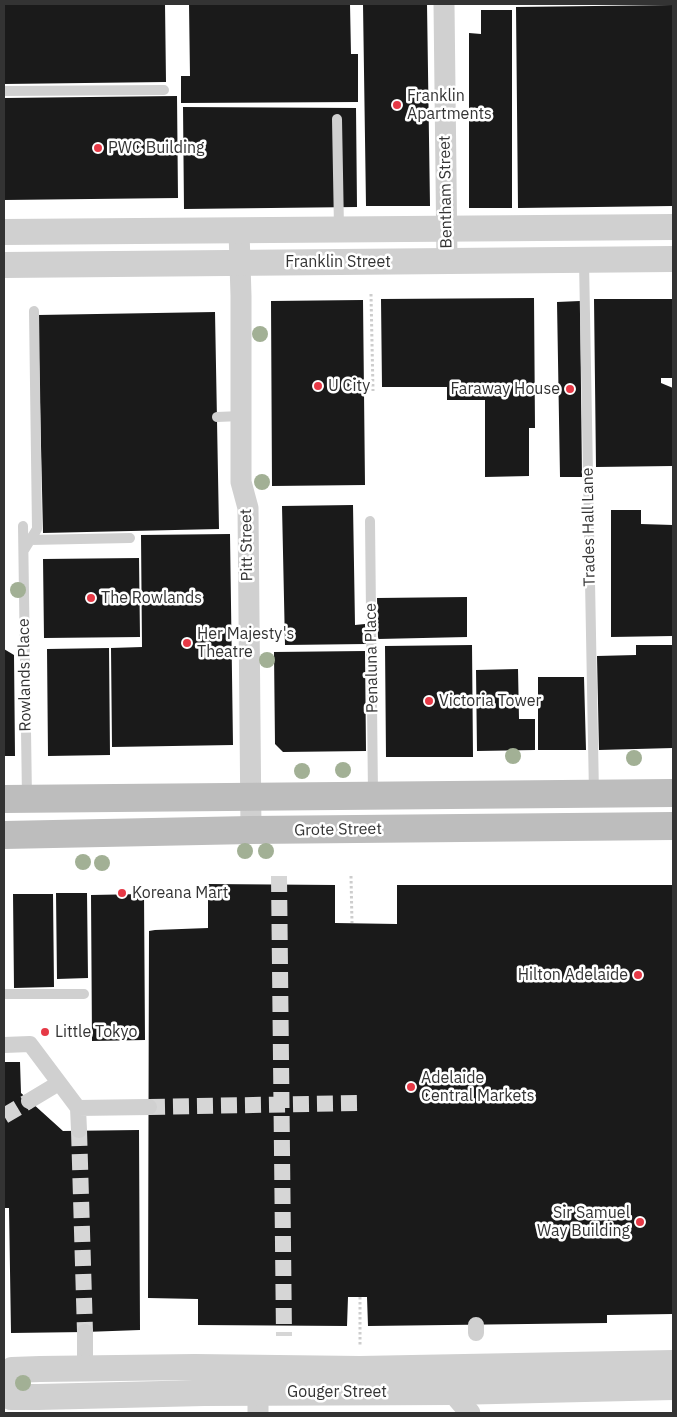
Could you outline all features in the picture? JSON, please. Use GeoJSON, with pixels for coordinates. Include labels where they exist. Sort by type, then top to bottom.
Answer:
{"type":"FeatureCollection","features":[{"type":"Feature","properties":{"kind":"main road","name":"Grote Street"},"geometry":{"type":"LineString","coordinates":[[15,799],[673,793]]}},
{"type":"Feature","properties":{"kind":"main road","name":"Grote Street"},"geometry":{"type":"LineString","coordinates":[[4,835],[251,830],[673,826]]}},
{"type":"Feature","properties":{"kind":"street","name":"Bentham Street"},"geometry":{"type":"LineString","coordinates":[[444,4],[447,261]]}},
{"type":"Feature","properties":{"kind":"street","name":"Franklin Street"},"geometry":{"type":"LineString","coordinates":[[4,232],[673,227]]}},
{"type":"Feature","properties":{"kind":"street","name":"Pitt Street"},"geometry":{"type":"LineString","coordinates":[[239,231],[241,482],[248,508],[251,830]]}},
{"type":"Feature","properties":{"kind":"street","name":"Franklin Street"},"geometry":{"type":"LineString","coordinates":[[4,265],[673,259]]}},
{"type":"Feature","properties":{"kind":"street"},"geometry":{"type":"LineString","coordinates":[[4,1045],[30,1044],[78,1108],[79,1130]]}},
{"type":"Feature","properties":{"kind":"street"},"geometry":{"type":"LineString","coordinates":[[29,1101],[59,1083]]}},
{"type":"Feature","properties":{"kind":"street"},"geometry":{"type":"LineString","coordinates":[[78,1108],[149,1108]]}},
{"type":"Feature","properties":{"kind":"street"},"geometry":{"type":"LineString","coordinates":[[85,1332],[85,1368]]}},
{"type":"Feature","properties":{"kind":"street","name":"Gouger Street"},"geometry":{"type":"LineString","coordinates":[[4,1378],[12,1370],[85,1368],[360,1369],[673,1363]]}},
{"type":"Feature","properties":{"kind":"street","name":"Gouger Street"},"geometry":{"type":"LineString","coordinates":[[4,1388],[11,1397],[38,1405],[204,1393],[258,1403],[452,1392],[673,1387]]}},
{"type":"Feature","properties":{"kind":"street"},"geometry":{"type":"LineString","coordinates":[[452,1392],[470,1413]]}},
{"type":"Feature","properties":{"kind":"lane"},"geometry":{"type":"LineString","coordinates":[[4,91],[164,90]]}},
{"type":"Feature","properties":{"kind":"lane"},"geometry":{"type":"LineString","coordinates":[[338,119],[339,230]]}},
{"type":"Feature","properties":{"kind":"lane","name":"Trades Hall Lane"},"geometry":{"type":"LineString","coordinates":[[584,260],[594,794]]}},
{"type":"Feature","properties":{"kind":"lane"},"geometry":{"type":"LineString","coordinates":[[24,551],[37,529],[34,312]]}},
{"type":"Feature","properties":{"kind":"lane"},"geometry":{"type":"LineString","coordinates":[[217,417],[241,416]]}},
{"type":"Feature","properties":{"kind":"lane","name":"Penaluna Place"},"geometry":{"type":"LineString","coordinates":[[370,521],[374,796]]}},
{"type":"Feature","properties":{"kind":"lane","name":"Rowlands Place"},"geometry":{"type":"LineString","coordinates":[[15,799],[24,551],[23,526]]}},
{"type":"Feature","properties":{"kind":"lane"},"geometry":{"type":"LineString","coordinates":[[30,540],[130,538]]}},
{"type":"Feature","properties":{"kind":"lane"},"geometry":{"type":"LineString","coordinates":[[4,994],[84,994]]}},
{"type":"Feature","properties":{"kind":"path"},"geometry":{"type":"LineString","coordinates":[[371,294],[373,391]]}},
{"type":"Feature","properties":{"kind":"path"},"geometry":{"type":"LineString","coordinates":[[351,876],[352,923]]}},
{"type":"Feature","properties":{"kind":"path"},"geometry":{"type":"LineString","coordinates":[[360,1297],[360,1369]]}},
{"type":"Feature","properties":{"kind":"building"},"geometry":{"type":"Polygon","coordinates":[[[4,4],[165,4],[166,82],[4,84],[4,4]]]}},
{"type":"Feature","properties":{"kind":"building"},"geometry":{"type":"Polygon","coordinates":[[[189,4],[350,4],[351,54],[358,54],[358,102],[181,103],[181,76],[190,76],[189,4]]]}},
{"type":"Feature","properties":{"kind":"building","name":"Franklin Apartments"},"geometry":{"type":"Polygon","coordinates":[[[363,4],[427,4],[430,206],[366,206],[363,4]]]}},
{"type":"Feature","properties":{"kind":"building"},"geometry":{"type":"Polygon","coordinates":[[[673,5],[673,206],[518,208],[516,7],[673,5]]]}},
{"type":"Feature","properties":{"kind":"building"},"geometry":{"type":"Polygon","coordinates":[[[481,10],[512,10],[512,208],[469,208],[469,33],[481,34],[481,10]]]}},
{"type":"Feature","properties":{"kind":"building","name":"PWC Building"},"geometry":{"type":"Polygon","coordinates":[[[177,96],[178,198],[4,200],[4,98],[177,96]]]}},
{"type":"Feature","properties":{"kind":"building"},"geometry":{"type":"Polygon","coordinates":[[[183,107],[356,108],[357,207],[184,209],[183,107]]]}},
{"type":"Feature","properties":{"kind":"building"},"geometry":{"type":"Polygon","coordinates":[[[534,298],[535,428],[529,428],[529,476],[485,477],[485,400],[447,400],[447,387],[382,387],[381,299],[534,298]]]}},
{"type":"Feature","properties":{"kind":"building"},"geometry":{"type":"Polygon","coordinates":[[[594,299],[673,299],[673,378],[661,378],[661,383],[673,388],[673,466],[596,467],[594,299]]]}},
{"type":"Feature","properties":{"kind":"building","name":"U City"},"geometry":{"type":"Polygon","coordinates":[[[363,300],[365,485],[272,486],[271,301],[363,300]]]}},
{"type":"Feature","properties":{"kind":"building","name":"Faraway House"},"geometry":{"type":"Polygon","coordinates":[[[580,301],[582,477],[560,477],[557,302],[580,301]]]}},
{"type":"Feature","properties":{"kind":"building"},"geometry":{"type":"Polygon","coordinates":[[[215,312],[219,529],[43,533],[38,315],[215,312]]]}},
{"type":"Feature","properties":{"kind":"building"},"geometry":{"type":"Polygon","coordinates":[[[353,505],[355,625],[365,624],[366,644],[285,645],[282,506],[353,505]]]}},
{"type":"Feature","properties":{"kind":"building"},"geometry":{"type":"Polygon","coordinates":[[[611,510],[641,510],[641,524],[673,525],[673,636],[611,637],[611,510]]]}},
{"type":"Feature","properties":{"kind":"building","name":"Her Majesty's Theatre"},"geometry":{"type":"Polygon","coordinates":[[[230,534],[233,745],[112,747],[111,648],[142,647],[141,535],[230,534]]]}},
{"type":"Feature","properties":{"kind":"building","name":"The Rowlands"},"geometry":{"type":"Polygon","coordinates":[[[139,558],[140,637],[44,638],[43,559],[139,558]]]}},
{"type":"Feature","properties":{"kind":"building"},"geometry":{"type":"Polygon","coordinates":[[[467,597],[467,637],[378,639],[377,598],[467,597]]]}},
{"type":"Feature","properties":{"kind":"building","name":"Victoria Tower"},"geometry":{"type":"Polygon","coordinates":[[[472,645],[473,757],[386,757],[385,646],[472,645]]]}},
{"type":"Feature","properties":{"kind":"building"},"geometry":{"type":"Polygon","coordinates":[[[636,645],[673,645],[673,748],[599,750],[597,656],[636,655],[636,645]]]}},
{"type":"Feature","properties":{"kind":"building"},"geometry":{"type":"Polygon","coordinates":[[[109,648],[110,755],[48,756],[47,649],[109,648]]]}},
{"type":"Feature","properties":{"kind":"building"},"geometry":{"type":"Polygon","coordinates":[[[4,649],[14,655],[15,756],[4,756],[4,649]]]}},
{"type":"Feature","properties":{"kind":"building"},"geometry":{"type":"Polygon","coordinates":[[[365,651],[366,751],[283,752],[275,744],[274,652],[365,651]]]}},
{"type":"Feature","properties":{"kind":"building"},"geometry":{"type":"Polygon","coordinates":[[[518,669],[519,719],[535,719],[535,750],[477,751],[476,670],[518,669]]]}},
{"type":"Feature","properties":{"kind":"building"},"geometry":{"type":"Polygon","coordinates":[[[538,677],[584,677],[586,750],[538,750],[538,677]]]}},
{"type":"Feature","properties":{"kind":"building","name":"Adelaide Central Markets"},"geometry":{"type":"Polygon","coordinates":[[[208,884],[335,885],[335,923],[397,924],[397,885],[673,885],[673,1314],[607,1315],[607,1323],[368,1326],[367,1297],[348,1297],[347,1326],[198,1325],[198,1299],[148,1298],[149,931],[208,928],[208,884]]]}},
{"type":"Feature","properties":{"kind":"building"},"geometry":{"type":"Polygon","coordinates":[[[56,893],[87,893],[88,978],[57,979],[56,893]]]}},
{"type":"Feature","properties":{"kind":"building"},"geometry":{"type":"Polygon","coordinates":[[[13,894],[53,894],[54,987],[14,988],[13,894]]]}},
{"type":"Feature","properties":{"kind":"building"},"geometry":{"type":"Polygon","coordinates":[[[144,894],[145,1040],[92,1041],[91,895],[144,894]]]}},
{"type":"Feature","properties":{"kind":"building"},"geometry":{"type":"Polygon","coordinates":[[[4,1062],[20,1062],[21,1093],[63,1131],[139,1130],[140,1330],[11,1333],[9,1208],[4,1208],[4,1062]]]}},
{"type":"Feature","properties":{"kind":"tunnel"},"geometry":{"type":"LineString","coordinates":[[279,876],[284,1336]]}},
{"type":"Feature","properties":{"kind":"tunnel"},"geometry":{"type":"LineString","coordinates":[[4,1116],[29,1101]]}},
{"type":"Feature","properties":{"kind":"tunnel"},"geometry":{"type":"LineString","coordinates":[[149,1107],[357,1103]]}},
{"type":"Feature","properties":{"kind":"tunnel"},"geometry":{"type":"LineString","coordinates":[[79,1130],[85,1332]]}},
{"type":"Feature","properties":{"kind":"place","name":"Franklin Apartments"},"geometry":{"type":"Point","coordinates":[397,105]}},
{"type":"Feature","properties":{"kind":"place","name":"PWC Building"},"geometry":{"type":"Point","coordinates":[98,148]}},
{"type":"Feature","properties":{"kind":"place","name":"U City"},"geometry":{"type":"Point","coordinates":[318,386]}},
{"type":"Feature","properties":{"kind":"place","name":"Faraway House"},"geometry":{"type":"Point","coordinates":[570,389]}},
{"type":"Feature","properties":{"kind":"place","name":"The Rowlands"},"geometry":{"type":"Point","coordinates":[91,598]}},
{"type":"Feature","properties":{"kind":"place","name":"Her Majesty's Theatre"},"geometry":{"type":"Point","coordinates":[187,643]}},
{"type":"Feature","properties":{"kind":"place","name":"Victoria Tower"},"geometry":{"type":"Point","coordinates":[429,701]}},
{"type":"Feature","properties":{"kind":"place","name":"Koreana Mart"},"geometry":{"type":"Point","coordinates":[122,893]}},
{"type":"Feature","properties":{"kind":"place","name":"Hilton Adelaide"},"geometry":{"type":"Point","coordinates":[638,975]}},
{"type":"Feature","properties":{"kind":"place","name":"Little Tokyo"},"geometry":{"type":"Point","coordinates":[45,1032]}},
{"type":"Feature","properties":{"kind":"place","name":"Adelaide Central Markets"},"geometry":{"type":"Point","coordinates":[411,1087]}},
{"type":"Feature","properties":{"kind":"place","name":"Sir Samuel Way Building"},"geometry":{"type":"Point","coordinates":[640,1222]}}]}
